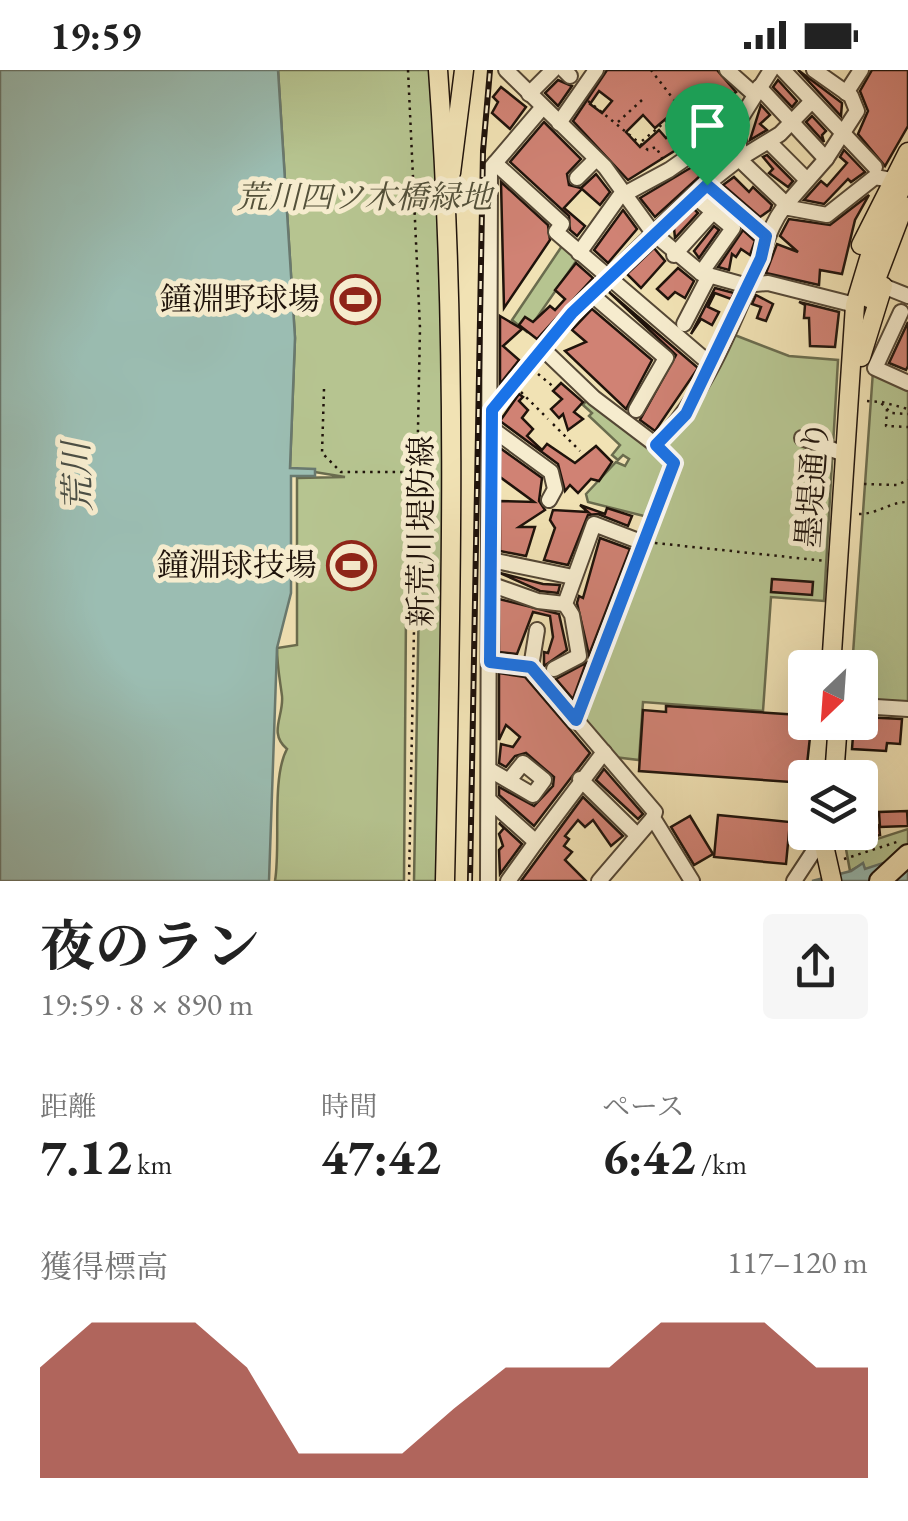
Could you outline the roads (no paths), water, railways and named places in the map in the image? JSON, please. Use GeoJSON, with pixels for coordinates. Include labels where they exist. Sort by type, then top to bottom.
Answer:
{"type":"FeatureCollection","features":[{"type":"Feature","properties":{"kind":"highway"},"geometry":{"type":"LineString","coordinates":[[883,881],[908,855]]}},
{"type":"Feature","properties":{"kind":"highway"},"geometry":{"type":"LineString","coordinates":[[883,881],[908,863]]}},
{"type":"Feature","properties":{"kind":"main road","name":"新荒川堤防線"},"geometry":{"type":"LineString","coordinates":[[438,70],[446,182],[452,434],[445,881]]}},
{"type":"Feature","properties":{"kind":"main road","name":"新荒川堤防線"},"geometry":{"type":"LineString","coordinates":[[446,182],[455,162],[464,70]]}},
{"type":"Feature","properties":{"kind":"main road","name":"墨堤通り"},"geometry":{"type":"LineString","coordinates":[[832,650],[856,304],[854,268],[869,222],[899,178],[908,152]]}},
{"type":"Feature","properties":{"kind":"main road","name":"墨堤通り"},"geometry":{"type":"LineString","coordinates":[[843,650],[872,285],[908,200]]}},
{"type":"Feature","properties":{"kind":"main road","name":"墨堤通り"},"geometry":{"type":"LineString","coordinates":[[865,364],[894,298],[908,226]]}},
{"type":"Feature","properties":{"kind":"main road"},"geometry":{"type":"LineString","coordinates":[[830,850],[837,874]]}},
{"type":"Feature","properties":{"kind":"street"},"geometry":{"type":"LineString","coordinates":[[506,70],[596,159],[674,255],[705,275],[768,283],[856,304]]}},
{"type":"Feature","properties":{"kind":"street"},"geometry":{"type":"LineString","coordinates":[[529,94],[553,70]]}},
{"type":"Feature","properties":{"kind":"street"},"geometry":{"type":"LineString","coordinates":[[558,123],[596,70]]}},
{"type":"Feature","properties":{"kind":"street"},"geometry":{"type":"LineString","coordinates":[[727,70],[756,90],[826,159]]}},
{"type":"Feature","properties":{"kind":"street"},"geometry":{"type":"LineString","coordinates":[[579,253],[623,195],[669,170],[739,121],[770,70]]}},
{"type":"Feature","properties":{"kind":"street"},"geometry":{"type":"LineString","coordinates":[[783,70],[875,167]]}},
{"type":"Feature","properties":{"kind":"street"},"geometry":{"type":"LineString","coordinates":[[656,445],[686,414],[749,283],[766,236],[785,206],[844,135],[857,111],[846,93],[814,70]]}},
{"type":"Feature","properties":{"kind":"street"},"geometry":{"type":"LineString","coordinates":[[846,93],[862,70]]}},
{"type":"Feature","properties":{"kind":"street"},"geometry":{"type":"LineString","coordinates":[[492,410],[591,294],[653,233],[693,195],[769,142],[811,102]]}},
{"type":"Feature","properties":{"kind":"street"},"geometry":{"type":"LineString","coordinates":[[492,878],[490,169],[542,108]]}},
{"type":"Feature","properties":{"kind":"street"},"geometry":{"type":"LineString","coordinates":[[739,121],[739,160],[785,206],[826,215],[875,177],[899,178]]}},
{"type":"Feature","properties":{"kind":"street"},"geometry":{"type":"LineString","coordinates":[[769,142],[807,180]]}},
{"type":"Feature","properties":{"kind":"street"},"geometry":{"type":"LineString","coordinates":[[578,178],[596,159]]}},
{"type":"Feature","properties":{"kind":"street"},"geometry":{"type":"LineString","coordinates":[[495,163],[562,224],[556,232],[710,364]]}},
{"type":"Feature","properties":{"kind":"street"},"geometry":{"type":"LineString","coordinates":[[707,185],[766,236]]}},
{"type":"Feature","properties":{"kind":"street"},"geometry":{"type":"LineString","coordinates":[[684,324],[705,275],[733,228],[693,195]]}},
{"type":"Feature","properties":{"kind":"street"},"geometry":{"type":"LineString","coordinates":[[674,255],[712,213]]}},
{"type":"Feature","properties":{"kind":"street"},"geometry":{"type":"LineString","coordinates":[[591,294],[666,358],[636,410]]}},
{"type":"Feature","properties":{"kind":"street"},"geometry":{"type":"LineString","coordinates":[[894,298],[865,364],[908,383]]}},
{"type":"Feature","properties":{"kind":"street"},"geometry":{"type":"LineString","coordinates":[[543,349],[674,463],[576,720]]}},
{"type":"Feature","properties":{"kind":"street"},"geometry":{"type":"LineString","coordinates":[[491,428],[550,472],[555,488],[549,500]]}},
{"type":"Feature","properties":{"kind":"street"},"geometry":{"type":"LineString","coordinates":[[802,438],[844,454]]}},
{"type":"Feature","properties":{"kind":"street"},"geometry":{"type":"LineString","coordinates":[[565,604],[594,524],[641,542]]}},
{"type":"Feature","properties":{"kind":"street"},"geometry":{"type":"LineString","coordinates":[[491,560],[574,577]]}},
{"type":"Feature","properties":{"kind":"street"},"geometry":{"type":"LineString","coordinates":[[490,584],[538,601],[565,604]]}},
{"type":"Feature","properties":{"kind":"street"},"geometry":{"type":"LineString","coordinates":[[554,669],[579,656],[572,615],[565,604]]}},
{"type":"Feature","properties":{"kind":"street"},"geometry":{"type":"LineString","coordinates":[[531,667],[537,630]]}},
{"type":"Feature","properties":{"kind":"street"},"geometry":{"type":"LineString","coordinates":[[490,662],[531,667],[655,812],[600,881]]}},
{"type":"Feature","properties":{"kind":"street"},"geometry":{"type":"LineString","coordinates":[[878,707],[908,709]]}},
{"type":"Feature","properties":{"kind":"street"},"geometry":{"type":"LineString","coordinates":[[508,881],[580,779],[604,752]]}},
{"type":"Feature","properties":{"kind":"street"},"geometry":{"type":"LineString","coordinates":[[490,770],[511,778]]}},
{"type":"Feature","properties":{"kind":"street"},"geometry":{"type":"LineString","coordinates":[[580,779],[636,834]]}},
{"type":"Feature","properties":{"kind":"street"},"geometry":{"type":"LineString","coordinates":[[489,800],[536,842]]}},
{"type":"Feature","properties":{"kind":"street"},"geometry":{"type":"LineString","coordinates":[[653,818],[692,881]]}},
{"type":"Feature","properties":{"kind":"street"},"geometry":{"type":"LineString","coordinates":[[794,881],[815,850]]}},
{"type":"Feature","properties":{"kind":"water","name":"荒川"},"geometry":{"type":"Polygon","coordinates":[[[0,70],[278,70],[295,338],[290,468],[315,469],[315,476],[291,476],[291,593],[277,648],[269,881],[0,881],[0,70]]]}},
{"type":"Feature","properties":{"kind":"water"},"geometry":{"type":"Polygon","coordinates":[[[908,855],[908,881],[812,881],[851,871],[863,863],[865,869],[908,855]]]}},
{"type":"Feature","properties":{"kind":"railway"},"geometry":{"type":"LineString","coordinates":[[470,881],[483,151],[490,70]]}},
{"type":"Feature","properties":{"kind":"place","name":"鐘淵野球場"},"geometry":{"type":"Point","coordinates":[355,299]}},
{"type":"Feature","properties":{"kind":"place","name":"鐘淵球技場"},"geometry":{"type":"Point","coordinates":[352,565]}},
{"type":"Feature","properties":{"kind":"park label","name":"荒川四ツ木橋緑地"},"geometry":{"type":"Point","coordinates":[364,197]}}]}
